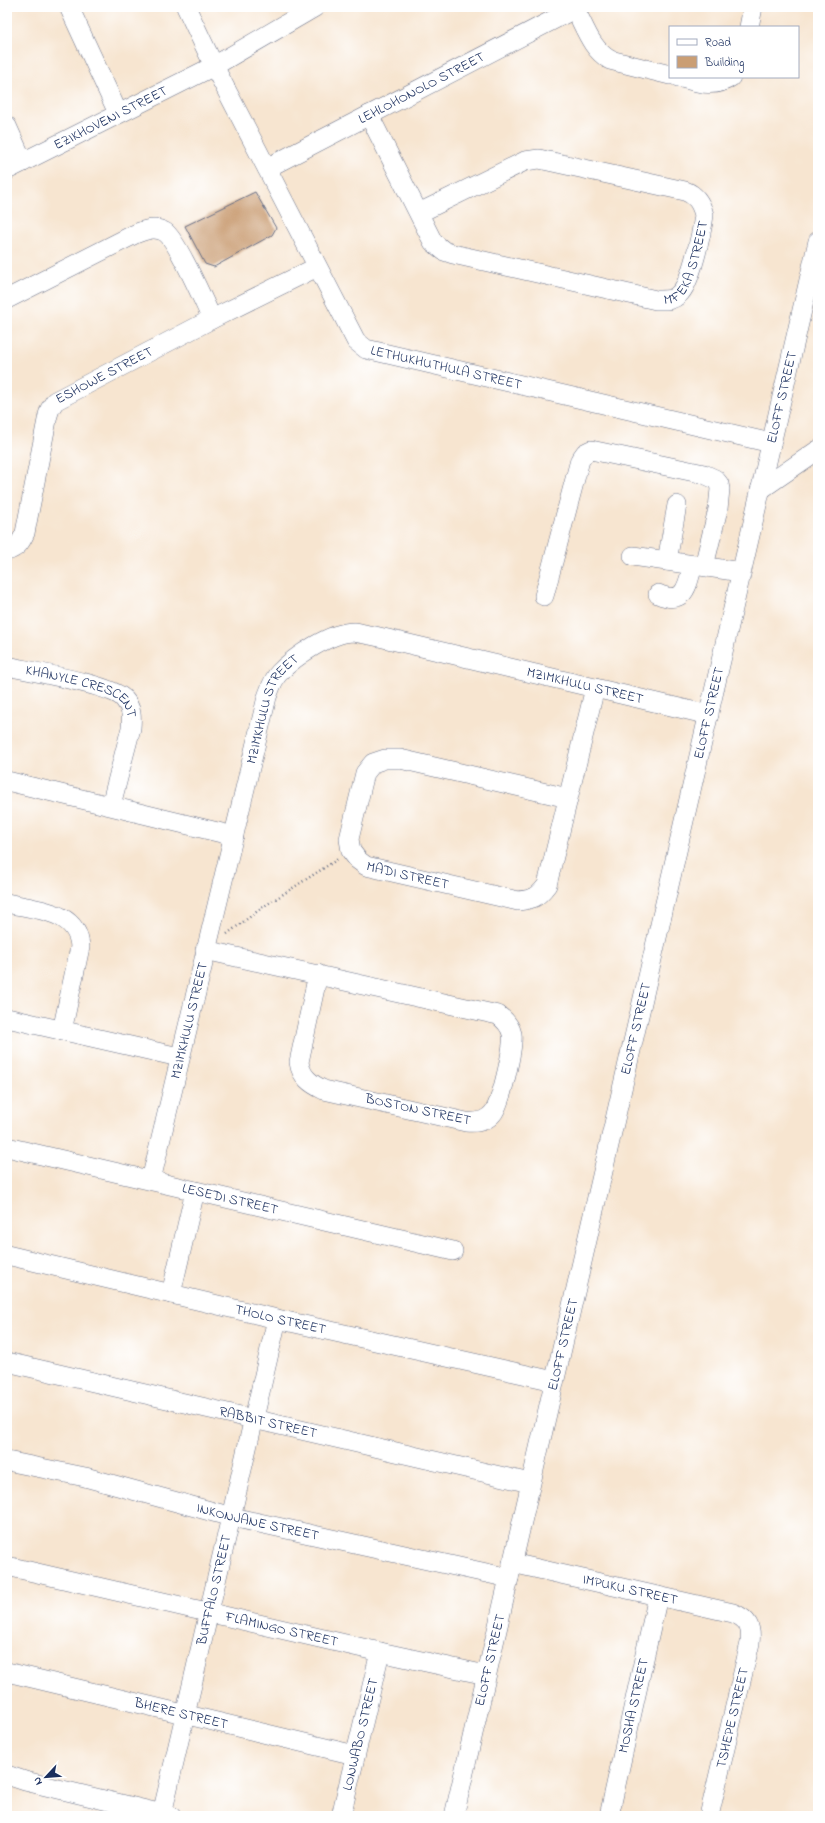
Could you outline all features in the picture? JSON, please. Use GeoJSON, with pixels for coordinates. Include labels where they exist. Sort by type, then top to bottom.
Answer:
{"type":"FeatureCollection","features":[{"type":"Feature","properties":{"kind":"street"},"geometry":{"type":"LineString","coordinates":[[69,7],[118,113]]}},
{"type":"Feature","properties":{"kind":"street","name":"LETHUKHUTHULA STREET"},"geometry":{"type":"LineString","coordinates":[[186,7],[214,66],[317,267],[356,341],[366,349],[771,443]]}},
{"type":"Feature","properties":{"kind":"street","name":"EZIKHOVENI STREET"},"geometry":{"type":"LineString","coordinates":[[15,166],[214,66],[315,7]]}},
{"type":"Feature","properties":{"kind":"street"},"geometry":{"type":"LineString","coordinates":[[749,26],[753,7]]}},
{"type":"Feature","properties":{"kind":"street","name":"LEHLOHONOLO STREET"},"geometry":{"type":"LineString","coordinates":[[267,168],[577,8],[593,44],[602,55],[610,60],[669,75]]}},
{"type":"Feature","properties":{"kind":"street"},"geometry":{"type":"LineString","coordinates":[[682,78],[705,84],[714,84],[723,82],[729,78]]}},
{"type":"Feature","properties":{"kind":"street","name":"MFEKA STREET"},"geometry":{"type":"LineString","coordinates":[[369,115],[433,242],[444,251],[656,300],[665,300],[672,299],[679,295],[685,287],[704,215],[696,197],[685,190],[539,159],[525,161],[419,213]]}},
{"type":"Feature","properties":{"kind":"street"},"geometry":{"type":"LineString","coordinates":[[7,126],[15,166]]}},
{"type":"Feature","properties":{"kind":"street"},"geometry":{"type":"LineString","coordinates":[[7,299],[136,234],[152,229],[164,232],[175,243],[212,319]]}},
{"type":"Feature","properties":{"kind":"street","name":"ELOFF STREET"},"geometry":{"type":"LineString","coordinates":[[454,1816],[818,241]]}},
{"type":"Feature","properties":{"kind":"street","name":"ESHOWE STREET"},"geometry":{"type":"LineString","coordinates":[[7,551],[16,547],[25,533],[48,415],[50,408],[55,401],[212,319],[317,267]]}},
{"type":"Feature","properties":{"kind":"street"},"geometry":{"type":"LineString","coordinates":[[544,596],[580,460],[585,453],[592,450],[704,474],[714,479],[719,484],[720,498],[698,565],[686,588],[683,593],[676,598],[667,598],[658,594]]}},
{"type":"Feature","properties":{"kind":"street"},"geometry":{"type":"LineString","coordinates":[[760,490],[818,450]]}},
{"type":"Feature","properties":{"kind":"street"},"geometry":{"type":"LineString","coordinates":[[667,561],[677,505]]}},
{"type":"Feature","properties":{"kind":"street"},"geometry":{"type":"LineString","coordinates":[[633,556],[741,572]]}},
{"type":"Feature","properties":{"kind":"street","name":"MZIMKHULU STREET"},"geometry":{"type":"LineString","coordinates":[[151,1180],[179,1058],[267,697],[279,673],[292,662],[315,645],[332,637],[353,632],[709,715]]}},
{"type":"Feature","properties":{"kind":"street","name":"KHANYLE CRESCENT"},"geometry":{"type":"LineString","coordinates":[[7,666],[108,689],[124,698],[132,716],[131,728],[111,805]]}},
{"type":"Feature","properties":{"kind":"street","name":"MADI STREET"},"geometry":{"type":"LineString","coordinates":[[568,798],[400,759],[385,759],[373,764],[365,773],[350,839],[351,851],[358,860],[366,866],[518,901],[533,900],[547,885],[595,688]]}},
{"type":"Feature","properties":{"kind":"street"},"geometry":{"type":"LineString","coordinates":[[7,781],[234,836]]}},
{"type":"Feature","properties":{"kind":"street"},"geometry":{"type":"LineString","coordinates":[[7,903],[55,914],[65,918],[72,923],[78,935],[80,948],[62,1031]]}},
{"type":"Feature","properties":{"kind":"street","name":"BOSTON STREET"},"geometry":{"type":"LineString","coordinates":[[205,950],[318,974],[491,1013],[504,1019],[512,1034],[512,1044],[510,1057],[494,1112],[481,1122],[466,1122],[324,1090],[310,1083],[300,1068],[299,1062],[318,974]]}},
{"type":"Feature","properties":{"kind":"street"},"geometry":{"type":"LineString","coordinates":[[7,1018],[179,1058]]}},
{"type":"Feature","properties":{"kind":"street","name":"LESEDI STREET"},"geometry":{"type":"LineString","coordinates":[[7,1147],[453,1251]]}},
{"type":"Feature","properties":{"kind":"street"},"geometry":{"type":"LineString","coordinates":[[171,1294],[194,1191]]}},
{"type":"Feature","properties":{"kind":"street","name":"THOLO STREET"},"geometry":{"type":"LineString","coordinates":[[7,1255],[277,1319],[554,1380]]}},
{"type":"Feature","properties":{"kind":"street","name":"BUFFALO STREET"},"geometry":{"type":"LineString","coordinates":[[167,1815],[185,1714],[277,1319]]}},
{"type":"Feature","properties":{"kind":"street","name":"RABBIT STREET"},"geometry":{"type":"LineString","coordinates":[[7,1362],[530,1483]]}},
{"type":"Feature","properties":{"kind":"street","name":"INKONJANE STREET"},"geometry":{"type":"LineString","coordinates":[[7,1461],[86,1477],[232,1516],[511,1570]]}},
{"type":"Feature","properties":{"kind":"street","name":"FLAMINGO STREET"},"geometry":{"type":"LineString","coordinates":[[7,1566],[486,1675]]}},
{"type":"Feature","properties":{"kind":"street","name":"IMPUKU STREET"},"geometry":{"type":"LineString","coordinates":[[511,1570],[658,1596],[733,1613],[746,1620]]}},
{"type":"Feature","properties":{"kind":"street","name":"MOSHA STREET"},"geometry":{"type":"LineString","coordinates":[[609,1816],[658,1596]]}},
{"type":"Feature","properties":{"kind":"street","name":"TSHEPE STREET"},"geometry":{"type":"LineString","coordinates":[[709,1816],[750,1643],[750,1625],[746,1620]]}},
{"type":"Feature","properties":{"kind":"street","name":"LONWABO STREET"},"geometry":{"type":"LineString","coordinates":[[341,1816],[380,1652]]}},
{"type":"Feature","properties":{"kind":"street","name":"BHERE STREET"},"geometry":{"type":"LineString","coordinates":[[7,1672],[355,1756]]}},
{"type":"Feature","properties":{"kind":"street"},"geometry":{"type":"LineString","coordinates":[[7,1775],[25,1781],[167,1815]]}},
{"type":"Feature","properties":{"kind":"path"},"geometry":{"type":"LineString","coordinates":[[205,950],[262,907],[351,851]]}},
{"type":"Feature","properties":{"kind":"building"},"geometry":{"type":"Polygon","coordinates":[[[255,192],[276,228],[272,235],[214,267],[205,264],[185,226],[255,192]]]}}]}
